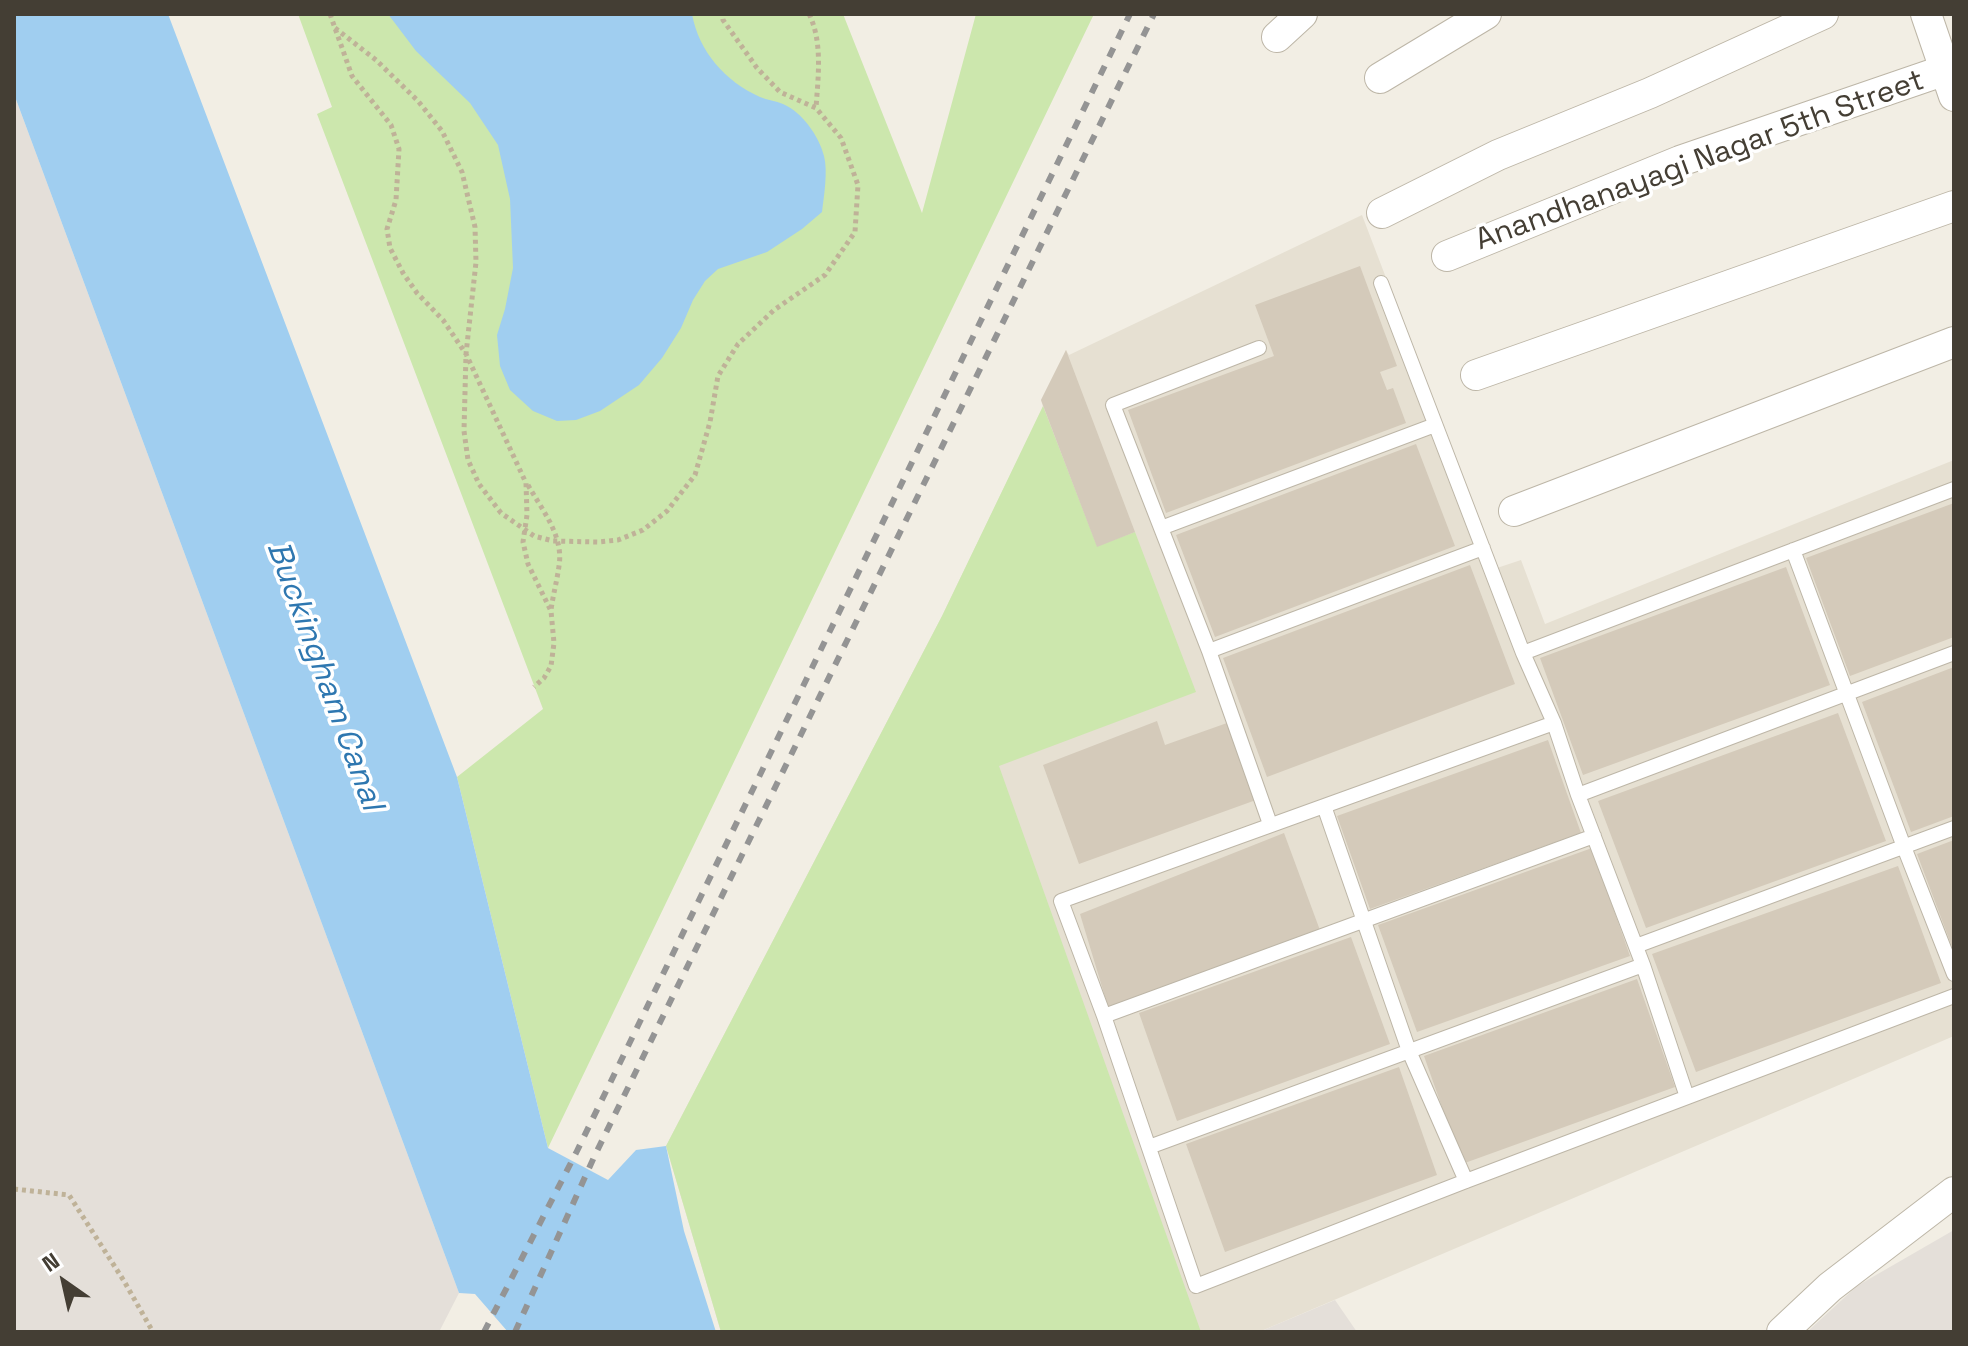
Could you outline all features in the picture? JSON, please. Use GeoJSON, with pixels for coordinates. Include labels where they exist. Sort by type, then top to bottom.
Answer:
{"type":"FeatureCollection","features":[{"type":"Feature","properties":{"kind":"street"},"geometry":{"type":"LineString","coordinates":[[1277,37],[1302,14]]}},
{"type":"Feature","properties":{"kind":"street"},"geometry":{"type":"LineString","coordinates":[[1380,78],[1486,14]]}},
{"type":"Feature","properties":{"kind":"street"},"geometry":{"type":"LineString","coordinates":[[1382,213],[1498,155],[1650,93],[1823,14]]}},
{"type":"Feature","properties":{"kind":"street"},"geometry":{"type":"LineString","coordinates":[[1926,14],[1951,78]]}},
{"type":"Feature","properties":{"kind":"street","name":"Anandhanayagi Nagar 5th Street"},"geometry":{"type":"LineString","coordinates":[[1447,256],[1680,161],[1951,78]]}},
{"type":"Feature","properties":{"kind":"street"},"geometry":{"type":"LineString","coordinates":[[1476,375],[1954,206]]}},
{"type":"Feature","properties":{"kind":"street"},"geometry":{"type":"LineString","coordinates":[[1514,511],[1954,342]]}},
{"type":"Feature","properties":{"kind":"street"},"geometry":{"type":"LineString","coordinates":[[1782,1332],[1830,1287],[1954,1192]]}},
{"type":"Feature","properties":{"kind":"lane"},"geometry":{"type":"LineString","coordinates":[[1381,283],[1523,653],[1554,723],[1643,965],[1687,1097]]}},
{"type":"Feature","properties":{"kind":"lane"},"geometry":{"type":"LineString","coordinates":[[1259,348],[1113,405],[1209,651],[1270,824]]}},
{"type":"Feature","properties":{"kind":"lane"},"geometry":{"type":"LineString","coordinates":[[1161,528],[1435,425]]}},
{"type":"Feature","properties":{"kind":"lane"},"geometry":{"type":"LineString","coordinates":[[1523,653],[1954,489]]}},
{"type":"Feature","properties":{"kind":"lane"},"geometry":{"type":"LineString","coordinates":[[1209,651],[1483,548]]}},
{"type":"Feature","properties":{"kind":"lane"},"geometry":{"type":"LineString","coordinates":[[1793,550],[1954,974]]}},
{"type":"Feature","properties":{"kind":"lane"},"geometry":{"type":"LineString","coordinates":[[1578,795],[1954,653]]}},
{"type":"Feature","properties":{"kind":"lane"},"geometry":{"type":"LineString","coordinates":[[1554,723],[1061,901],[1104,1016],[1196,1286],[1954,996]]}},
{"type":"Feature","properties":{"kind":"lane"},"geometry":{"type":"LineString","coordinates":[[1324,806],[1409,1051],[1466,1181]]}},
{"type":"Feature","properties":{"kind":"lane"},"geometry":{"type":"LineString","coordinates":[[1636,946],[1954,828]]}},
{"type":"Feature","properties":{"kind":"lane"},"geometry":{"type":"LineString","coordinates":[[1104,1016],[1594,836]]}},
{"type":"Feature","properties":{"kind":"lane"},"geometry":{"type":"LineString","coordinates":[[1149,1147],[1643,965]]}},
{"type":"Feature","properties":{"kind":"path"},"geometry":{"type":"LineString","coordinates":[[330,14],[352,76],[391,125],[399,149],[396,200],[387,229],[390,248],[417,293],[443,320],[466,354],[526,483],[559,541],[559,567],[551,611],[554,643],[551,666],[534,687]]}},
{"type":"Feature","properties":{"kind":"path"},"geometry":{"type":"LineString","coordinates":[[335,28],[376,60],[418,101],[442,131],[462,172],[475,227],[476,262],[466,354],[464,431],[468,460],[479,484],[501,513],[525,532],[576,542],[618,540],[643,530],[667,511],[695,475],[710,422],[718,376],[738,344],[774,310],[825,275],[855,232],[858,185],[841,138],[816,108],[780,92],[757,68],[723,20],[722,14]]}},
{"type":"Feature","properties":{"kind":"path"},"geometry":{"type":"LineString","coordinates":[[809,14],[816,27],[816,108]]}},
{"type":"Feature","properties":{"kind":"path"},"geometry":{"type":"LineString","coordinates":[[526,483],[527,515],[523,542],[528,564],[551,611]]}},
{"type":"Feature","properties":{"kind":"path"},"geometry":{"type":"LineString","coordinates":[[14,1189],[69,1195],[153,1332]]}},
{"type":"Feature","properties":{"kind":"shaded area"},"geometry":{"type":"Polygon","coordinates":[[[14,94],[459,1293],[439,1332],[14,1332],[14,94]]]}},
{"type":"Feature","properties":{"kind":"shaded area"},"geometry":{"type":"Polygon","coordinates":[[[1362,215],[1497,568],[1521,560],[1545,624],[1954,460],[1954,1036],[1259,1332],[721,1332],[666,1146],[942,616],[1043,407],[1041,400],[1066,350],[1069,355],[1362,215]]]}},
{"type":"Feature","properties":{"kind":"shaded area"},"geometry":{"type":"Polygon","coordinates":[[[1954,1230],[1954,1332],[1807,1332],[1857,1286],[1954,1230]]]}},
{"type":"Feature","properties":{"kind":"shaded area"},"geometry":{"type":"Polygon","coordinates":[[[1335,1300],[1357,1332],[1259,1332],[1335,1300]]]}},
{"type":"Feature","properties":{"kind":"green space"},"geometry":{"type":"Polygon","coordinates":[[[298,14],[843,14],[922,213],[976,14],[1094,14],[548,1148],[457,777],[543,709],[317,114],[332,107],[298,14]]]}},
{"type":"Feature","properties":{"kind":"green space"},"geometry":{"type":"Polygon","coordinates":[[[1043,406],[1097,546],[1135,532],[1196,692],[999,766],[1201,1332],[721,1332],[666,1146],[942,616],[1043,406]]]}},
{"type":"Feature","properties":{"kind":"water","name":"Buckingham Canal"},"geometry":{"type":"Polygon","coordinates":[[[14,14],[168,14],[457,777],[548,1148],[608,1180],[636,1150],[666,1146],[684,1231],[716,1332],[508,1332],[475,1294],[459,1293],[14,94],[14,14]]]}},
{"type":"Feature","properties":{"kind":"water"},"geometry":{"type":"Polygon","coordinates":[[[388,14],[692,14],[707,53],[725,74],[760,97],[790,108],[814,133],[825,162],[822,212],[767,252],[718,269],[705,281],[662,358],[639,385],[600,411],[576,420],[557,421],[533,411],[510,390],[500,366],[497,335],[513,268],[510,199],[498,145],[470,103],[416,51],[388,14]]]}},
{"type":"Feature","properties":{"kind":"building"},"geometry":{"type":"Polygon","coordinates":[[[1360,266],[1397,366],[1380,372],[1387,390],[1393,388],[1406,423],[1166,513],[1128,410],[1274,356],[1255,305],[1360,266]]]}},
{"type":"Feature","properties":{"kind":"building"},"geometry":{"type":"Polygon","coordinates":[[[1066,350],[1135,532],[1097,547],[1041,400],[1066,350]]]}},
{"type":"Feature","properties":{"kind":"building"},"geometry":{"type":"Polygon","coordinates":[[[1416,444],[1455,546],[1215,637],[1176,535],[1416,444]]]}},
{"type":"Feature","properties":{"kind":"building"},"geometry":{"type":"Polygon","coordinates":[[[1954,503],[1954,637],[1850,676],[1806,558],[1954,503]]]}},
{"type":"Feature","properties":{"kind":"building"},"geometry":{"type":"Polygon","coordinates":[[[1470,565],[1515,684],[1267,777],[1223,658],[1470,565]]]}},
{"type":"Feature","properties":{"kind":"building"},"geometry":{"type":"Polygon","coordinates":[[[1786,567],[1830,685],[1583,775],[1540,658],[1786,567]]]}},
{"type":"Feature","properties":{"kind":"building"},"geometry":{"type":"Polygon","coordinates":[[[1954,667],[1954,816],[1911,832],[1862,702],[1954,667]]]}},
{"type":"Feature","properties":{"kind":"building"},"geometry":{"type":"Polygon","coordinates":[[[1838,713],[1886,841],[1646,928],[1598,801],[1838,713]]]}},
{"type":"Feature","properties":{"kind":"building"},"geometry":{"type":"Polygon","coordinates":[[[1157,721],[1165,745],[1227,723],[1256,800],[1079,864],[1043,765],[1157,721]]]}},
{"type":"Feature","properties":{"kind":"building"},"geometry":{"type":"Polygon","coordinates":[[[1548,740],[1581,833],[1370,909],[1337,816],[1548,740]]]}},
{"type":"Feature","properties":{"kind":"building"},"geometry":{"type":"Polygon","coordinates":[[[1284,833],[1321,933],[1109,1010],[1080,914],[1284,833]]]}},
{"type":"Feature","properties":{"kind":"building"},"geometry":{"type":"Polygon","coordinates":[[[1954,840],[1954,952],[1917,854],[1954,840]]]}},
{"type":"Feature","properties":{"kind":"building"},"geometry":{"type":"Polygon","coordinates":[[[1592,848],[1630,956],[1417,1032],[1378,925],[1592,848]]]}},
{"type":"Feature","properties":{"kind":"building"},"geometry":{"type":"Polygon","coordinates":[[[1898,866],[1941,983],[1696,1072],[1652,954],[1898,866]]]}},
{"type":"Feature","properties":{"kind":"building"},"geometry":{"type":"Polygon","coordinates":[[[1351,937],[1390,1044],[1177,1121],[1139,1013],[1351,937]]]}},
{"type":"Feature","properties":{"kind":"building"},"geometry":{"type":"Polygon","coordinates":[[[1637,979],[1675,1087],[1462,1164],[1424,1056],[1637,979]]]}},
{"type":"Feature","properties":{"kind":"building"},"geometry":{"type":"Polygon","coordinates":[[[1399,1067],[1437,1175],[1225,1252],[1186,1144],[1399,1067]]]}},
{"type":"Feature","properties":{"kind":"railway"},"geometry":{"type":"LineString","coordinates":[[484,1332],[577,1151],[1130,14]]}},
{"type":"Feature","properties":{"kind":"railway"},"geometry":{"type":"LineString","coordinates":[[515,1332],[595,1155],[1154,14]]}}]}
